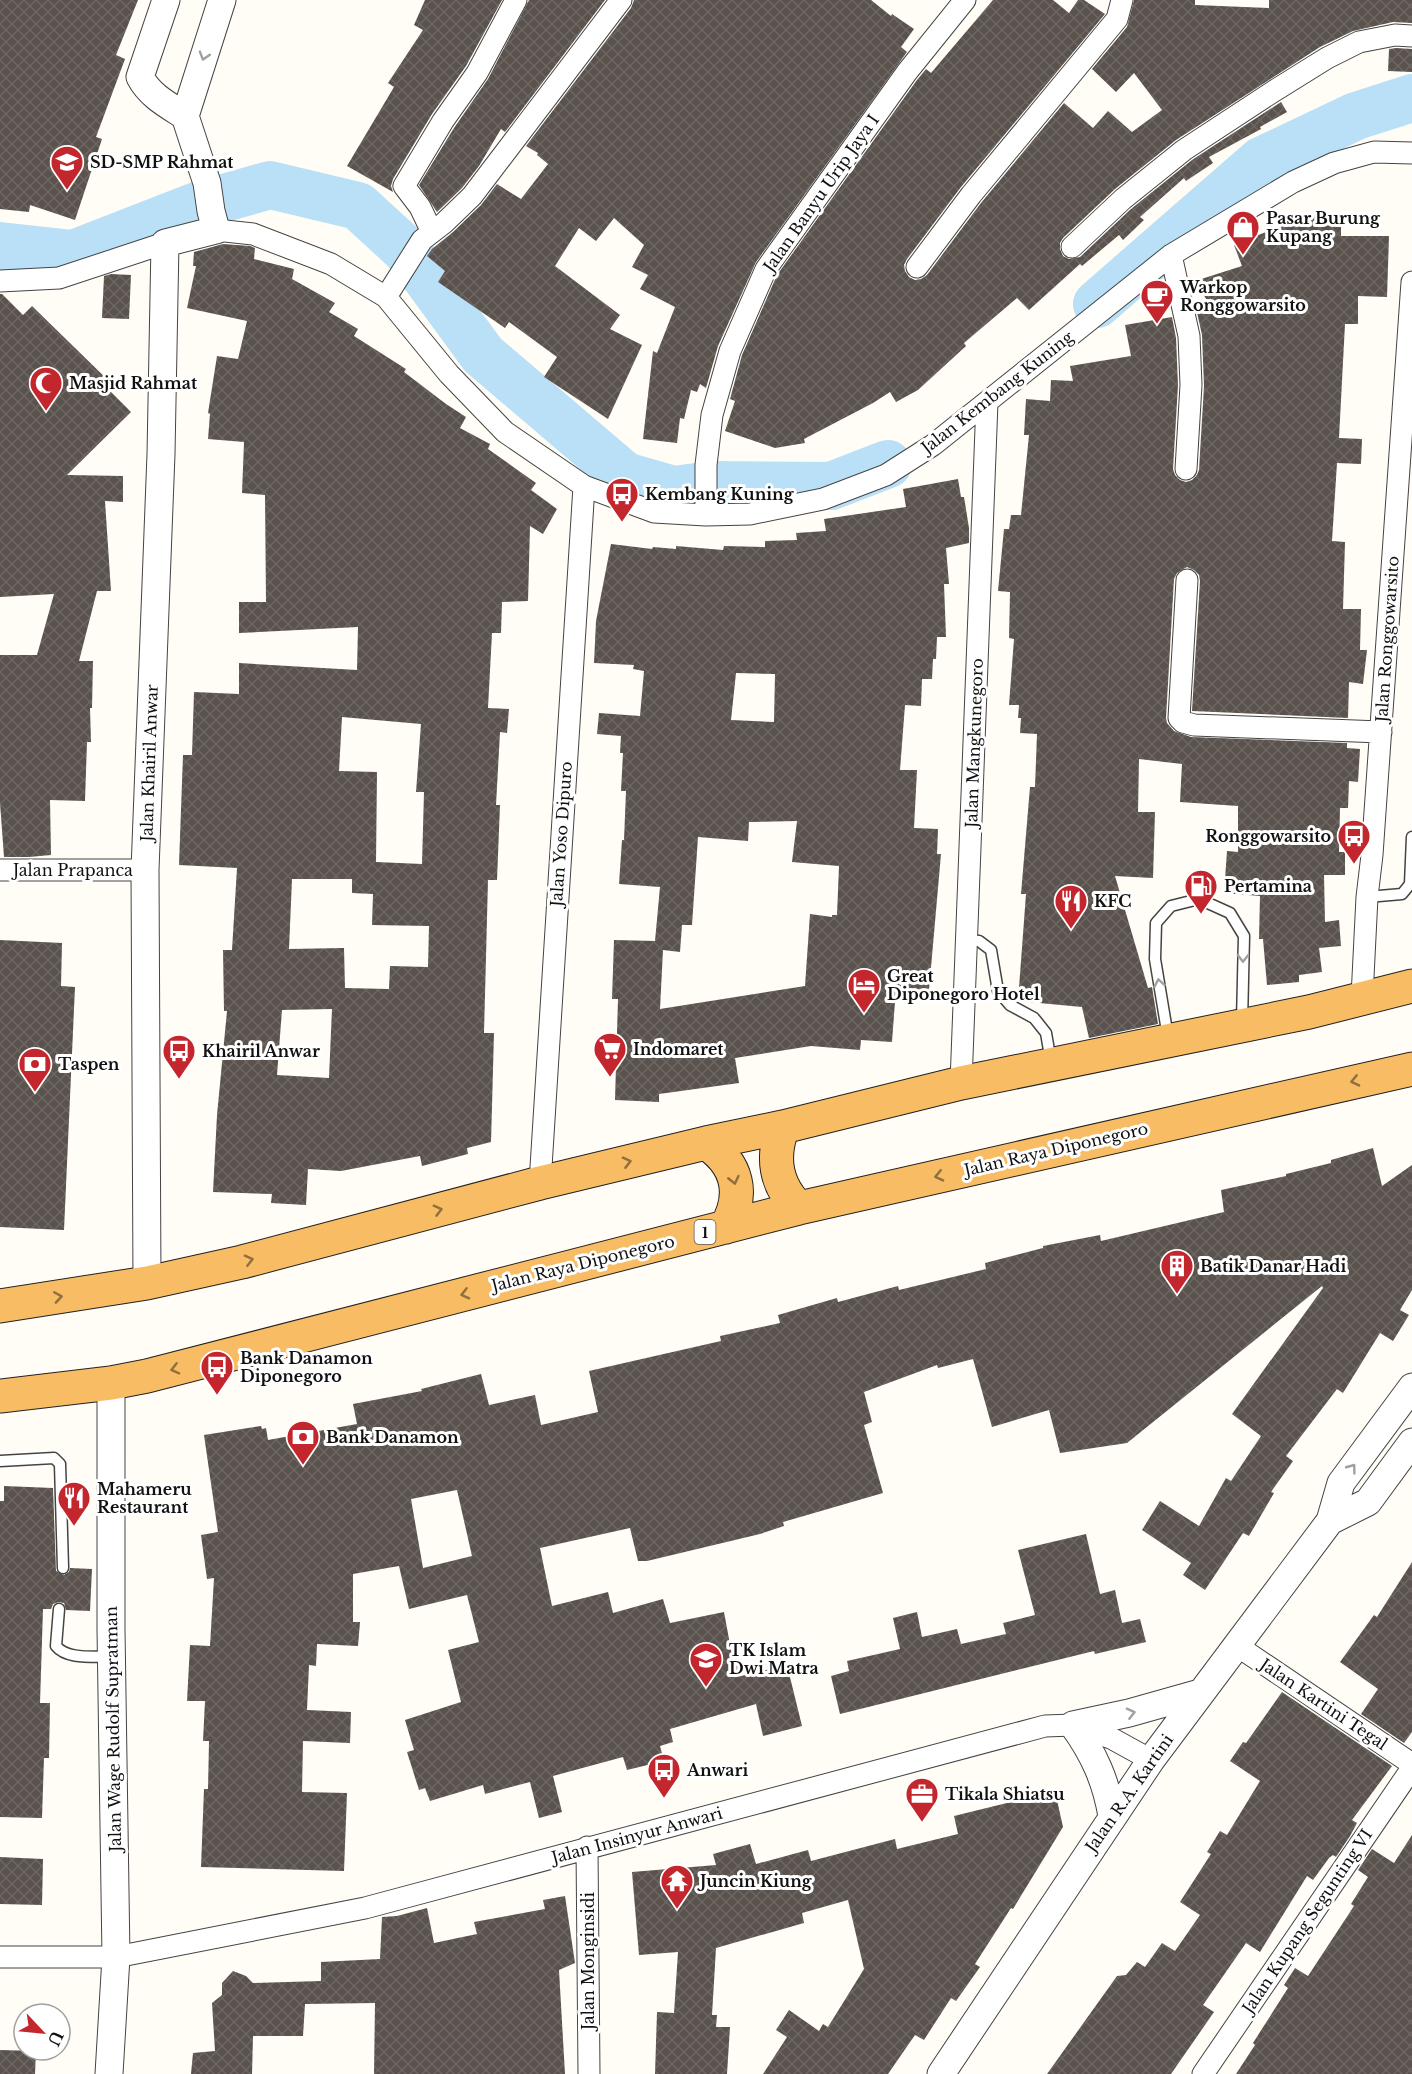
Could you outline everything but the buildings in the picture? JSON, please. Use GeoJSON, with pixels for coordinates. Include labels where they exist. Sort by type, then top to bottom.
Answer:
{"type":"FeatureCollection","features":[{"type":"Feature","properties":{"kind":"highway"},"geometry":{"type":"LineString","coordinates":[[0,1306],[147,1282],[243,1262],[540,1183],[961,1083],[1309,1012],[1362,997],[1409,988]]}},
{"type":"Feature","properties":{"kind":"highway","name":"Jalan Raya Diponegoro"},"geometry":{"type":"LineString","coordinates":[[0,1396],[111,1383],[799,1208],[1412,1069]]}},
{"type":"Feature","properties":{"kind":"highway"},"geometry":{"type":"LineString","coordinates":[[783,1127],[776,1149],[778,1173],[786,1192],[799,1208]]}},
{"type":"Feature","properties":{"kind":"highway"},"geometry":{"type":"LineString","coordinates":[[706,1143],[726,1160],[736,1184],[735,1206],[726,1227]]}},
{"type":"Feature","properties":{"kind":"street"},"geometry":{"type":"LineString","coordinates":[[166,0],[140,77],[156,98],[185,116]]}},
{"type":"Feature","properties":{"kind":"street"},"geometry":{"type":"LineString","coordinates":[[214,221],[207,183],[185,116],[222,0]]}},
{"type":"Feature","properties":{"kind":"street"},"geometry":{"type":"LineString","coordinates":[[427,236],[420,207],[404,186],[443,121],[477,73],[516,0]]}},
{"type":"Feature","properties":{"kind":"street"},"geometry":{"type":"LineString","coordinates":[[386,297],[427,236],[472,196],[621,0]]}},
{"type":"Feature","properties":{"kind":"street","name":"Jalan Banyu Urip Jaya I"},"geometry":{"type":"LineString","coordinates":[[706,506],[706,465],[712,415],[730,351],[766,269],[907,72],[965,0]]}},
{"type":"Feature","properties":{"kind":"street"},"geometry":{"type":"LineString","coordinates":[[916,267],[971,195],[1117,19],[1122,0]]}},
{"type":"Feature","properties":{"kind":"street"},"geometry":{"type":"LineString","coordinates":[[1072,247],[1123,199],[1184,150],[1327,58],[1359,42],[1395,34],[1412,36]]}},
{"type":"Feature","properties":{"kind":"street","name":"Jalan Kembang Kuning"},"geometry":{"type":"LineString","coordinates":[[0,281],[58,278],[165,243],[214,221],[331,264],[386,297],[449,374],[505,432],[584,486],[654,512],[706,506],[750,514],[823,499],[886,475],[933,445],[1171,255],[1293,182],[1334,163],[1374,152],[1412,153]]}},
{"type":"Feature","properties":{"kind":"street","name":"Jalan Khairil Anwar"},"geometry":{"type":"LineString","coordinates":[[147,1282],[145,870],[161,454],[165,243]]}},
{"type":"Feature","properties":{"kind":"street"},"geometry":{"type":"LineString","coordinates":[[1171,255],[1189,336],[1191,385],[1186,469]]}},
{"type":"Feature","properties":{"kind":"street","name":"Jalan Ronggowarsito"},"geometry":{"type":"LineString","coordinates":[[1362,997],[1367,897],[1381,732],[1412,282]]}},
{"type":"Feature","properties":{"kind":"street","name":"Jalan Mangkunegoro"},"geometry":{"type":"LineString","coordinates":[[961,1083],[987,402]]}},
{"type":"Feature","properties":{"kind":"street","name":"Jalan Yoso Dipuro"},"geometry":{"type":"LineString","coordinates":[[540,1183],[584,486]]}},
{"type":"Feature","properties":{"kind":"street"},"geometry":{"type":"LineString","coordinates":[[1187,580],[1179,718],[1183,722],[1194,725],[1381,732]]}},
{"type":"Feature","properties":{"kind":"street","name":"Jalan Prapanca"},"geometry":{"type":"LineString","coordinates":[[0,870],[145,870]]}},
{"type":"Feature","properties":{"kind":"street","name":"Jalan Wage Rudolf Supratman"},"geometry":{"type":"LineString","coordinates":[[109,2074],[116,1957],[111,1657],[111,1383]]}},
{"type":"Feature","properties":{"kind":"street","name":"Jalan R.A. Kartini"},"geometry":{"type":"LineString","coordinates":[[941,2074],[1151,1760],[1330,1521],[1341,1483],[1412,1387]]}},
{"type":"Feature","properties":{"kind":"street","name":"Jalan R.A. Kartini"},"geometry":{"type":"LineString","coordinates":[[1330,1521],[1368,1503],[1412,1442]]}},
{"type":"Feature","properties":{"kind":"street","name":"Jalan Kartini Tegal"},"geometry":{"type":"LineString","coordinates":[[1236,1645],[1412,1766]]}},
{"type":"Feature","properties":{"kind":"street"},"geometry":{"type":"LineString","coordinates":[[1112,1816],[1100,1768],[1089,1746],[1073,1725],[1200,1693]]}},
{"type":"Feature","properties":{"kind":"street","name":"Jalan Insinyur Anwari"},"geometry":{"type":"LineString","coordinates":[[0,1958],[116,1957],[365,1908],[1045,1726],[1073,1725],[1111,1738],[1151,1760]]}},
{"type":"Feature","properties":{"kind":"street","name":"Jalan Kupang Segunting VI"},"geometry":{"type":"LineString","coordinates":[[1203,2074],[1412,1766]]}},
{"type":"Feature","properties":{"kind":"street","name":"Jalan Monginsidi"},"geometry":{"type":"LineString","coordinates":[[587,1847],[589,2074]]}},
{"type":"Feature","properties":{"kind":"lane"},"geometry":{"type":"LineString","coordinates":[[1367,897],[1402,894],[1410,884],[1412,837]]}},
{"type":"Feature","properties":{"kind":"lane"},"geometry":{"type":"LineString","coordinates":[[1169,1040],[1155,959],[1156,923],[1171,906],[1199,899],[1230,913],[1244,936],[1242,1025]]}},
{"type":"Feature","properties":{"kind":"lane"},"geometry":{"type":"LineString","coordinates":[[966,940],[979,941],[991,950],[998,991],[1010,1005],[1034,1018],[1046,1033],[1052,1065]]}},
{"type":"Feature","properties":{"kind":"lane"},"geometry":{"type":"LineString","coordinates":[[0,1461],[54,1458],[60,1464],[63,1568]]}},
{"type":"Feature","properties":{"kind":"lane"},"geometry":{"type":"LineString","coordinates":[[59,1610],[56,1646],[59,1650],[78,1656],[111,1657]]}},
{"type":"Feature","properties":{"kind":"waterway"},"geometry":{"type":"LineString","coordinates":[[1097,304],[1261,161],[1356,116],[1412,98]]}},
{"type":"Feature","properties":{"kind":"waterway"},"geometry":{"type":"LineString","coordinates":[[0,246],[73,254],[199,205],[270,185],[358,206],[406,250],[483,355],[625,476],[674,490],[711,485],[831,486],[888,464]]}},
{"type":"Feature","properties":{"kind":"place","name":"SD-SMP Rahmat"},"geometry":{"type":"Point","coordinates":[67,191]}},
{"type":"Feature","properties":{"kind":"place","name":"Pasar Burung Kupang"},"geometry":{"type":"Point","coordinates":[1243,256]}},
{"type":"Feature","properties":{"kind":"place","name":"Warkop Ronggowarsito"},"geometry":{"type":"Point","coordinates":[1157,325]}},
{"type":"Feature","properties":{"kind":"place","name":"Masjid Rahmat"},"geometry":{"type":"Point","coordinates":[46,412]}},
{"type":"Feature","properties":{"kind":"place","name":"Kembang Kuning"},"geometry":{"type":"Point","coordinates":[622,523]}},
{"type":"Feature","properties":{"kind":"place","name":"Ronggowarsito"},"geometry":{"type":"Point","coordinates":[1354,865]}},
{"type":"Feature","properties":{"kind":"place","name":"Pertamina"},"geometry":{"type":"Point","coordinates":[1201,915]}},
{"type":"Feature","properties":{"kind":"place","name":"KFC"},"geometry":{"type":"Point","coordinates":[1071,930]}},
{"type":"Feature","properties":{"kind":"place","name":"Great Diponegoro Hotel"},"geometry":{"type":"Point","coordinates":[864,1014]}},
{"type":"Feature","properties":{"kind":"place","name":"Indomaret"},"geometry":{"type":"Point","coordinates":[610,1078]}},
{"type":"Feature","properties":{"kind":"place","name":"Khairil Anwar"},"geometry":{"type":"Point","coordinates":[179,1080]}},
{"type":"Feature","properties":{"kind":"place","name":"Taspen"},"geometry":{"type":"Point","coordinates":[35,1093]}},
{"type":"Feature","properties":{"kind":"place","name":"Batik Danar Hadi"},"geometry":{"type":"Point","coordinates":[1177,1295]}},
{"type":"Feature","properties":{"kind":"place","name":"Bank Danamon Diponegoro"},"geometry":{"type":"Point","coordinates":[217,1396]}},
{"type":"Feature","properties":{"kind":"place","name":"Bank Danamon"},"geometry":{"type":"Point","coordinates":[303,1466]}},
{"type":"Feature","properties":{"kind":"place","name":"Mahameru Restaurant"},"geometry":{"type":"Point","coordinates":[74,1527]}},
{"type":"Feature","properties":{"kind":"place","name":"TK Islam Dwi Matra"},"geometry":{"type":"Point","coordinates":[706,1688]}},
{"type":"Feature","properties":{"kind":"place","name":"Anwari"},"geometry":{"type":"Point","coordinates":[664,1799]}},
{"type":"Feature","properties":{"kind":"place","name":"Tikala Shiatsu"},"geometry":{"type":"Point","coordinates":[922,1823]}},
{"type":"Feature","properties":{"kind":"place","name":"Juncin Kiung"},"geometry":{"type":"Point","coordinates":[677,1910]}}]}
